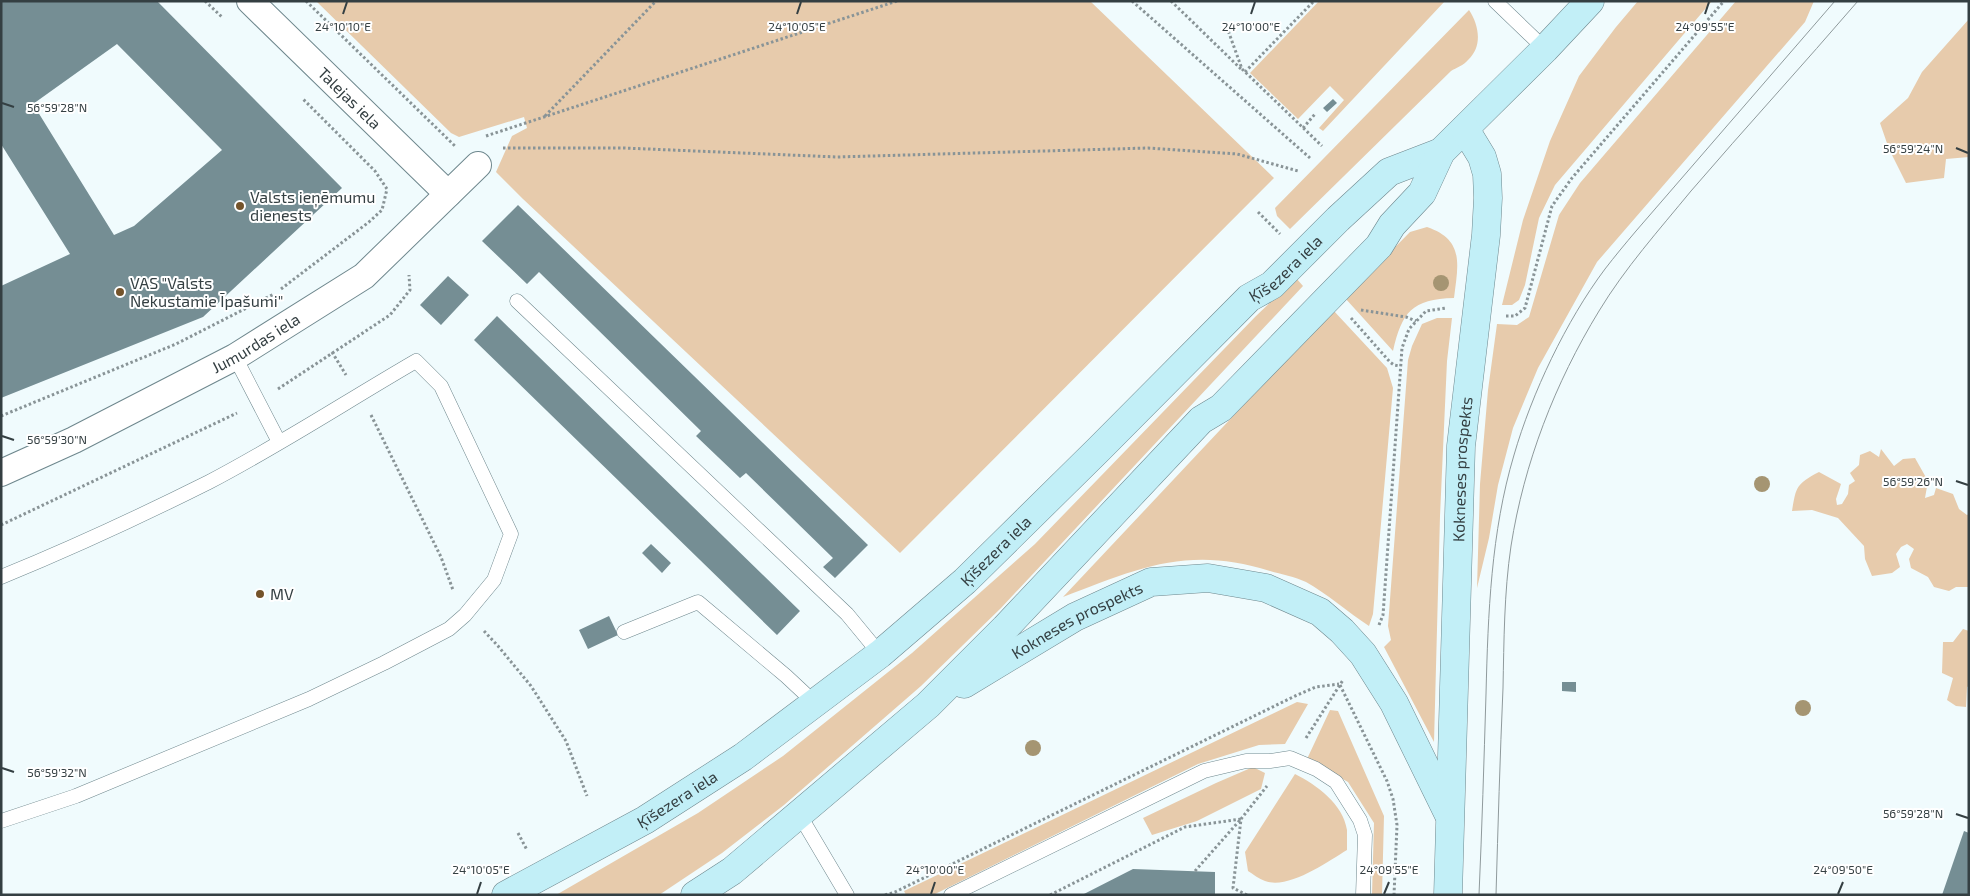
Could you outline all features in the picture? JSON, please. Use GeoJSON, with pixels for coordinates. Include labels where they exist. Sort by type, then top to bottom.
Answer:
{"type":"FeatureCollection","features":[{"type":"Feature","properties":{"kind":"street","name":"Talejas iela"},"geometry":{"type":"LineString","coordinates":[[250,1],[448,194]]}},
{"type":"Feature","properties":{"kind":"street","name":"Ķīšezera iela"},"geometry":{"type":"LineString","coordinates":[[695,895],[732,871],[928,706],[1005,628],[1201,420],[1221,408],[1379,246],[1392,225],[1422,193],[1441,152],[1545,49],[1590,1]]}},
{"type":"Feature","properties":{"kind":"street","name":"Kokneses prospekts"},"geometry":{"type":"LineString","coordinates":[[1448,895],[1461,446],[1486,235],[1488,198],[1487,174],[1482,157],[1465,129]]}},
{"type":"Feature","properties":{"kind":"street","name":"Ķīšezera iela"},"geometry":{"type":"LineString","coordinates":[[506,895],[645,820],[743,757],[816,704],[880,654],[965,580],[1100,449],[1250,298],[1272,285],[1338,219],[1389,172],[1441,152]]}},
{"type":"Feature","properties":{"kind":"street","name":"Jumurdas iela"},"geometry":{"type":"LineString","coordinates":[[1,473],[74,440],[235,357],[364,276],[487,156]]}},
{"type":"Feature","properties":{"kind":"street","name":"Kokneses prospekts"},"geometry":{"type":"LineString","coordinates":[[928,706],[1075,617],[1151,582],[1208,578],[1266,588],[1320,612],[1342,631],[1363,654],[1394,703],[1450,816]]}},
{"type":"Feature","properties":{"kind":"lane"},"geometry":{"type":"LineString","coordinates":[[1495,1],[1545,49]]}},
{"type":"Feature","properties":{"kind":"lane"},"geometry":{"type":"LineString","coordinates":[[517,301],[850,617],[880,654]]}},
{"type":"Feature","properties":{"kind":"lane"},"geometry":{"type":"LineString","coordinates":[[235,357],[279,442]]}},
{"type":"Feature","properties":{"kind":"lane"},"geometry":{"type":"LineString","coordinates":[[1,576],[55,555],[192,490],[279,442],[416,361],[441,386],[511,534],[494,580],[465,615],[449,629],[309,699],[76,796],[1,821]]}},
{"type":"Feature","properties":{"kind":"lane"},"geometry":{"type":"LineString","coordinates":[[624,632],[698,602],[786,676],[816,704]]}},
{"type":"Feature","properties":{"kind":"lane"},"geometry":{"type":"LineString","coordinates":[[951,895],[1204,770],[1246,761],[1270,761],[1290,758],[1316,769],[1336,782],[1360,820],[1365,835],[1363,895]]}},
{"type":"Feature","properties":{"kind":"lane"},"geometry":{"type":"LineString","coordinates":[[799,814],[847,895]]}},
{"type":"Feature","properties":{"kind":"path"},"geometry":{"type":"LineString","coordinates":[[205,1],[224,19]]}},
{"type":"Feature","properties":{"kind":"path"},"geometry":{"type":"LineString","coordinates":[[306,1],[440,132],[487,156],[624,148],[837,157],[1148,148],[1237,154],[1298,171]]}},
{"type":"Feature","properties":{"kind":"path"},"geometry":{"type":"LineString","coordinates":[[544,117],[656,1]]}},
{"type":"Feature","properties":{"kind":"path"},"geometry":{"type":"LineString","coordinates":[[478,139],[896,1]]}},
{"type":"Feature","properties":{"kind":"path"},"geometry":{"type":"LineString","coordinates":[[1132,1],[1310,158]]}},
{"type":"Feature","properties":{"kind":"path"},"geometry":{"type":"LineString","coordinates":[[1171,1],[1322,146]]}},
{"type":"Feature","properties":{"kind":"path"},"geometry":{"type":"LineString","coordinates":[[1243,71],[1314,1]]}},
{"type":"Feature","properties":{"kind":"path"},"geometry":{"type":"LineString","coordinates":[[1500,315],[1515,316],[1525,308],[1552,206],[1572,178],[1724,1]]}},
{"type":"Feature","properties":{"kind":"path"},"geometry":{"type":"LineString","coordinates":[[1225,22],[1243,71]]}},
{"type":"Feature","properties":{"kind":"path"},"geometry":{"type":"LineString","coordinates":[[1,416],[176,344],[278,292],[362,228],[382,210],[387,189],[375,171],[300,96]]}},
{"type":"Feature","properties":{"kind":"path"},"geometry":{"type":"LineString","coordinates":[[1303,128],[1315,114]]}},
{"type":"Feature","properties":{"kind":"path"},"geometry":{"type":"LineString","coordinates":[[1258,212],[1283,236]]}},
{"type":"Feature","properties":{"kind":"path"},"geometry":{"type":"LineString","coordinates":[[1,525],[258,402],[390,315],[410,290],[409,272]]}},
{"type":"Feature","properties":{"kind":"path"},"geometry":{"type":"LineString","coordinates":[[1363,654],[1376,636],[1383,615],[1402,348],[1409,329],[1426,311],[1441,308],[1454,309]]}},
{"type":"Feature","properties":{"kind":"path"},"geometry":{"type":"LineString","coordinates":[[1355,309],[1406,317],[1416,321]]}},
{"type":"Feature","properties":{"kind":"path"},"geometry":{"type":"LineString","coordinates":[[1350,317],[1390,362],[1400,366]]}},
{"type":"Feature","properties":{"kind":"path"},"geometry":{"type":"LineString","coordinates":[[332,352],[349,379]]}},
{"type":"Feature","properties":{"kind":"path"},"geometry":{"type":"LineString","coordinates":[[366,407],[441,557],[453,591]]}},
{"type":"Feature","properties":{"kind":"path"},"geometry":{"type":"LineString","coordinates":[[480,628],[498,646],[531,686],[566,741],[587,796]]}},
{"type":"Feature","properties":{"kind":"path"},"geometry":{"type":"LineString","coordinates":[[1195,871],[1302,745],[1340,684]]}},
{"type":"Feature","properties":{"kind":"path"},"geometry":{"type":"LineString","coordinates":[[885,895],[896,893],[1295,696],[1316,687],[1340,684]]}},
{"type":"Feature","properties":{"kind":"path"},"geometry":{"type":"LineString","coordinates":[[1340,684],[1387,781],[1393,799],[1397,825],[1394,895]]}},
{"type":"Feature","properties":{"kind":"path"},"geometry":{"type":"LineString","coordinates":[[1050,895],[1185,827],[1240,819]]}},
{"type":"Feature","properties":{"kind":"path"},"geometry":{"type":"LineString","coordinates":[[1240,819],[1233,888],[1247,895]]}},
{"type":"Feature","properties":{"kind":"shaded area"},"geometry":{"type":"Polygon","coordinates":[[[316,1],[1090,1],[1274,178],[900,553],[496,172],[512,136],[527,128],[524,117],[459,137],[451,133],[316,1]]]}},
{"type":"Feature","properties":{"kind":"shaded area"},"geometry":{"type":"Polygon","coordinates":[[[1319,1],[1445,1],[1323,131],[1319,128],[1344,100],[1330,86],[1298,119],[1250,73],[1319,1]]]}},
{"type":"Feature","properties":{"kind":"shaded area"},"geometry":{"type":"Polygon","coordinates":[[[1638,1],[1712,1],[1555,185],[1539,218],[1525,285],[1519,300],[1512,305],[1502,305],[1523,220],[1550,141],[1579,76],[1638,1]]]}},
{"type":"Feature","properties":{"kind":"shaded area"},"geometry":{"type":"Polygon","coordinates":[[[1736,1],[1814,1],[1805,22],[1597,262],[1538,368],[1513,428],[1498,485],[1489,538],[1477,588],[1480,484],[1488,390],[1497,324],[1517,325],[1529,317],[1559,215],[1580,183],[1736,1]]]}},
{"type":"Feature","properties":{"kind":"shaded area"},"geometry":{"type":"Polygon","coordinates":[[[1469,10],[1475,22],[1478,35],[1478,42],[1473,54],[1464,63],[1451,71],[1290,229],[1277,216],[1275,208],[1469,10]]]}},
{"type":"Feature","properties":{"kind":"shaded area"},"geometry":{"type":"Polygon","coordinates":[[[1969,19],[1969,157],[1946,159],[1944,178],[1906,183],[1889,149],[1880,123],[1908,98],[1922,72],[1969,19]]]}},
{"type":"Feature","properties":{"kind":"shaded area"},"geometry":{"type":"Polygon","coordinates":[[[1427,227],[1439,232],[1453,246],[1457,264],[1454,298],[1428,301],[1411,310],[1400,326],[1393,351],[1345,298],[1410,232],[1427,227]]]}},
{"type":"Feature","properties":{"kind":"shaded area"},"geometry":{"type":"Polygon","coordinates":[[[1296,278],[1303,286],[1001,608],[921,686],[784,805],[722,853],[659,895],[556,895],[698,813],[783,756],[912,653],[1035,544],[1256,316],[1296,278]]]}},
{"type":"Feature","properties":{"kind":"shaded area"},"geometry":{"type":"Polygon","coordinates":[[[1333,310],[1387,368],[1393,388],[1373,614],[1369,626],[1306,582],[1241,563],[1214,560],[1164,563],[1116,577],[1063,597],[1333,310]]]}},
{"type":"Feature","properties":{"kind":"shaded area"},"geometry":{"type":"Polygon","coordinates":[[[1437,318],[1452,318],[1447,361],[1440,516],[1434,742],[1384,647],[1391,640],[1388,626],[1408,360],[1422,324],[1437,318]]]}},
{"type":"Feature","properties":{"kind":"shaded area"},"geometry":{"type":"Polygon","coordinates":[[[1881,449],[1894,466],[1903,459],[1915,458],[1928,481],[1925,498],[1934,495],[1936,488],[1953,494],[1959,509],[1967,515],[1969,514],[1969,587],[1956,587],[1949,591],[1934,587],[1928,577],[1911,568],[1909,559],[1914,549],[1907,544],[1901,547],[1896,554],[1900,567],[1892,573],[1872,576],[1865,559],[1864,546],[1838,518],[1812,510],[1792,511],[1798,487],[1801,483],[1819,472],[1841,484],[1836,499],[1837,505],[1842,504],[1848,494],[1849,485],[1855,481],[1850,473],[1859,465],[1860,455],[1870,451],[1879,457],[1881,449]]]}},
{"type":"Feature","properties":{"kind":"shaded area"},"geometry":{"type":"Polygon","coordinates":[[[1963,629],[1969,631],[1969,686],[1967,687],[1966,707],[1956,706],[1947,700],[1953,678],[1942,673],[1943,642],[1953,642],[1963,629]]]}},
{"type":"Feature","properties":{"kind":"shaded area"},"geometry":{"type":"Polygon","coordinates":[[[1297,702],[1308,704],[1285,744],[1259,745],[1198,764],[933,895],[906,895],[904,891],[1297,702]]]}},
{"type":"Feature","properties":{"kind":"shaded area"},"geometry":{"type":"Polygon","coordinates":[[[1330,710],[1338,711],[1384,816],[1382,895],[1372,895],[1374,823],[1348,782],[1307,759],[1330,710]]]}},
{"type":"Feature","properties":{"kind":"shaded area"},"geometry":{"type":"Polygon","coordinates":[[[1253,767],[1265,773],[1261,789],[1197,821],[1152,835],[1143,818],[1253,767]]]}},
{"type":"Feature","properties":{"kind":"shaded area"},"geometry":{"type":"Polygon","coordinates":[[[1295,774],[1328,796],[1335,804],[1345,821],[1347,850],[1296,878],[1285,882],[1274,883],[1265,881],[1248,871],[1245,852],[1295,774]]]}},
{"type":"Feature","properties":{"kind":"building","name":"Valsts ieņēmumu dienests"},"geometry":{"type":"Polygon","coordinates":[[[1,1],[157,1],[342,188],[203,317],[1,398],[1,286],[70,254],[1,144],[1,1]],[[117,44],[33,104],[114,235],[134,226],[222,150],[117,44]]]}},
{"type":"Feature","properties":{"kind":"building"},"geometry":{"type":"Polygon","coordinates":[[[1333,99],[1337,103],[1327,112],[1323,108],[1333,99]]]}},
{"type":"Feature","properties":{"kind":"building"},"geometry":{"type":"Polygon","coordinates":[[[518,205],[868,545],[835,578],[823,567],[833,558],[746,473],[740,478],[696,436],[701,431],[539,272],[527,284],[482,241],[518,205]]]}},
{"type":"Feature","properties":{"kind":"building"},"geometry":{"type":"Polygon","coordinates":[[[448,276],[469,295],[441,325],[420,305],[448,276]]]}},
{"type":"Feature","properties":{"kind":"building"},"geometry":{"type":"Polygon","coordinates":[[[497,316],[800,611],[777,635],[474,340],[497,316]]]}},
{"type":"Feature","properties":{"kind":"building"},"geometry":{"type":"Polygon","coordinates":[[[651,544],[671,563],[662,573],[642,553],[651,544]]]}},
{"type":"Feature","properties":{"kind":"building"},"geometry":{"type":"Polygon","coordinates":[[[609,616],[618,635],[588,649],[579,630],[609,616]]]}},
{"type":"Feature","properties":{"kind":"building"},"geometry":{"type":"Polygon","coordinates":[[[1562,682],[1576,682],[1576,692],[1562,691],[1562,682]]]}},
{"type":"Feature","properties":{"kind":"building"},"geometry":{"type":"Polygon","coordinates":[[[1964,831],[1969,833],[1969,895],[1942,895],[1964,831]]]}},
{"type":"Feature","properties":{"kind":"building"},"geometry":{"type":"Polygon","coordinates":[[[1133,869],[1215,872],[1215,895],[1082,895],[1133,869]]]}},
{"type":"Feature","properties":{"kind":"tram line"},"geometry":{"type":"LineString","coordinates":[[1479,895],[1488,634],[1492,573],[1506,484],[1530,407],[1564,334],[1605,269],[1835,1]]}},
{"type":"Feature","properties":{"kind":"tram line"},"geometry":{"type":"LineString","coordinates":[[1496,895],[1507,581],[1511,546],[1524,484],[1543,424],[1583,338],[1609,295],[1631,264],[1691,191],[1858,1]]}},
{"type":"Feature","properties":{"kind":"place","name":"Valsts ieņēmumu dienests"},"geometry":{"type":"Point","coordinates":[240,206]}},
{"type":"Feature","properties":{"kind":"place","name":"VAS \"Valsts Nekustamie Īpašumi\""},"geometry":{"type":"Point","coordinates":[120,292]}},
{"type":"Feature","properties":{"kind":"place","name":"MV"},"geometry":{"type":"Point","coordinates":[260,594]}}]}
